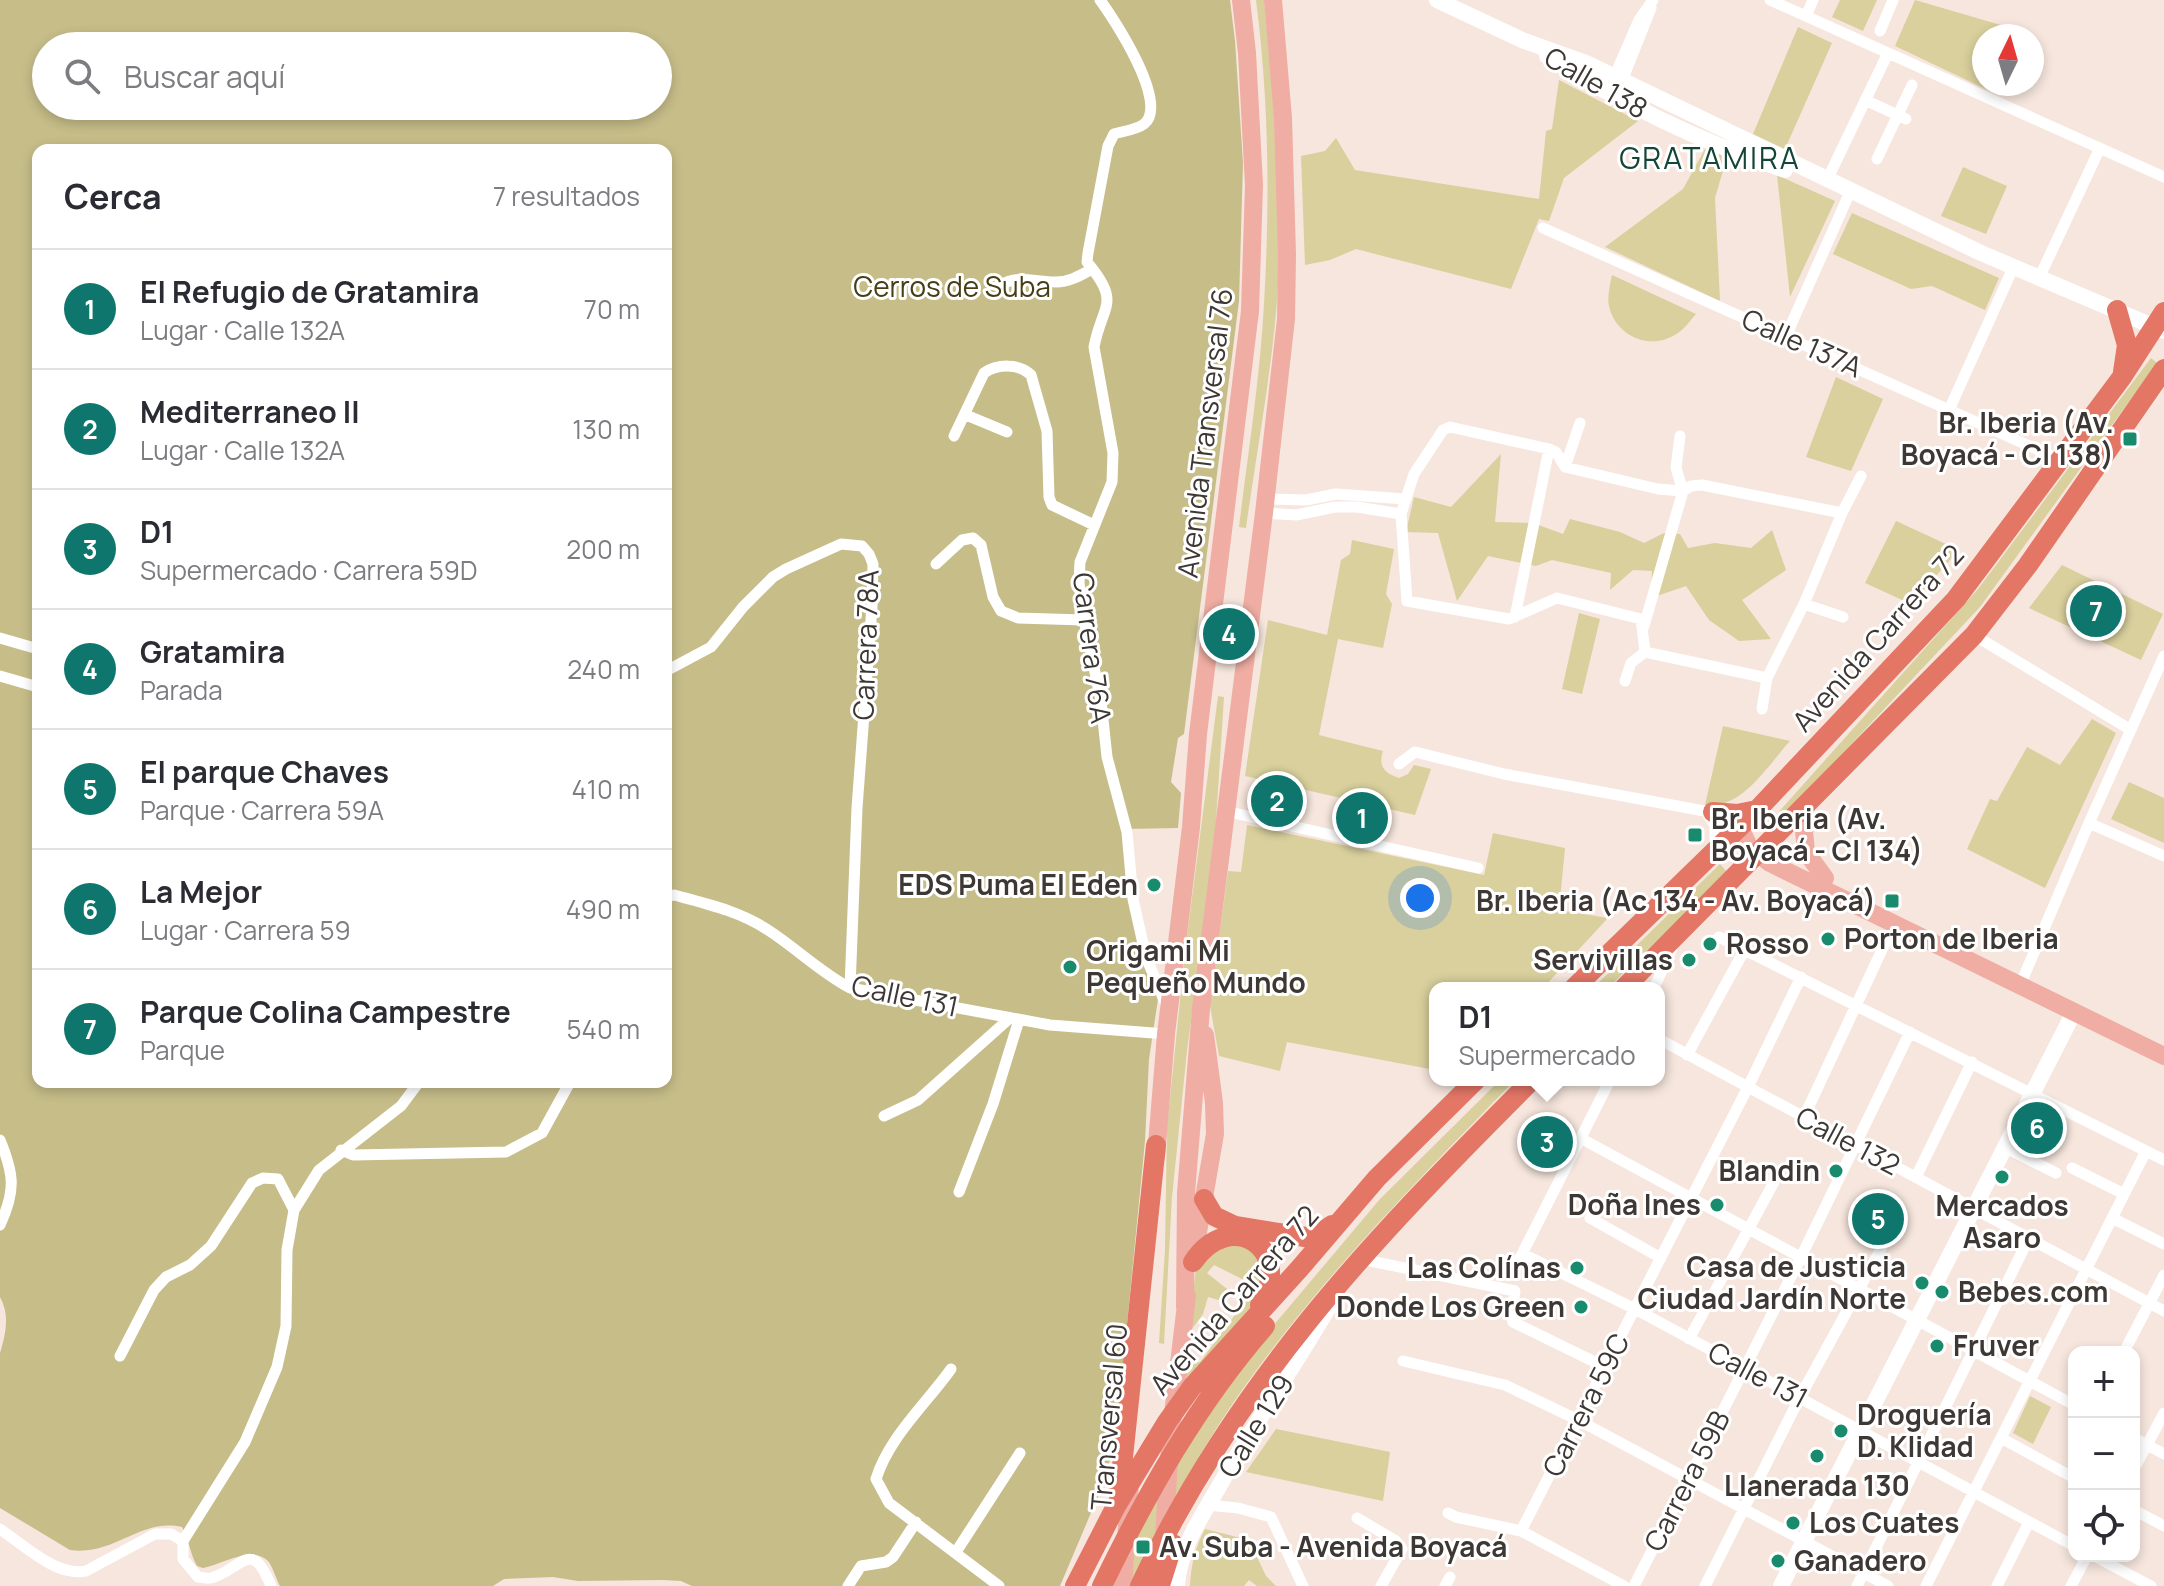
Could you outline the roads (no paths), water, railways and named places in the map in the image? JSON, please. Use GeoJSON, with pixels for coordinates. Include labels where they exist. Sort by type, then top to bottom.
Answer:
{"type":"FeatureCollection","features":[{"type":"Feature","properties":{"kind":"highway"},"geometry":{"type":"LineString","coordinates":[[2117,310],[2127,345],[2122,377]]}},
{"type":"Feature","properties":{"kind":"highway","name":"Avenida Carrera 72"},"geometry":{"type":"LineString","coordinates":[[1582,982],[1757,810],[1956,599],[2161,323]]}},
{"type":"Feature","properties":{"kind":"highway"},"geometry":{"type":"LineString","coordinates":[[1630,982],[1974,635],[2028,565],[2164,369]]}},
{"type":"Feature","properties":{"kind":"highway"},"geometry":{"type":"LineString","coordinates":[[1708,810],[1737,814],[1757,810]]}},
{"type":"Feature","properties":{"kind":"highway","name":"Avenida Carrera 72"},"geometry":{"type":"LineString","coordinates":[[1075,1586],[1157,1438],[1192,1387],[1377,1178],[1470,1086]]}},
{"type":"Feature","properties":{"kind":"highway","name":"Avenida Carrera 72"},"geometry":{"type":"LineString","coordinates":[[1102,1586],[1181,1438],[1230,1367],[1362,1211],[1484,1086]]}},
{"type":"Feature","properties":{"kind":"highway"},"geometry":{"type":"LineString","coordinates":[[1159,1586],[1174,1516],[1228,1426],[1289,1341],[1418,1193],[1526,1086]]}},
{"type":"Feature","properties":{"kind":"highway"},"geometry":{"type":"LineString","coordinates":[[1083,1586],[1117,1513],[1156,1145]]}},
{"type":"Feature","properties":{"kind":"highway"},"geometry":{"type":"LineString","coordinates":[[1204,1199],[1210,1211],[1223,1222],[1295,1237],[1319,1234],[1344,1215]]}},
{"type":"Feature","properties":{"kind":"highway"},"geometry":{"type":"LineString","coordinates":[[1193,1262],[1209,1243],[1228,1236],[1244,1237],[1260,1246],[1270,1263],[1270,1287],[1248,1325]]}},
{"type":"Feature","properties":{"kind":"highway"},"geometry":{"type":"LineString","coordinates":[[1159,1586],[1180,1529],[1220,1460],[1354,1265]]}},
{"type":"Feature","properties":{"kind":"main road","name":"Avenida Transversal 76"},"geometry":{"type":"LineString","coordinates":[[1151,1253],[1156,1145],[1191,827],[1199,719],[1250,311],[1254,185],[1241,0]]}},
{"type":"Feature","properties":{"kind":"main road"},"geometry":{"type":"LineString","coordinates":[[1185,1308],[1186,1193],[1201,1009],[1286,319],[1283,118],[1273,0]]}},
{"type":"Feature","properties":{"kind":"main road","name":"Calle 138"},"geometry":{"type":"LineString","coordinates":[[1437,0],[1614,84],[1674,106],[2013,268],[2117,310],[2161,323]]}},
{"type":"Feature","properties":{"kind":"main road","name":"Calle 138"},"geometry":{"type":"LineString","coordinates":[[1614,84],[1666,122],[1722,147],[1850,192]]}},
{"type":"Feature","properties":{"kind":"main road"},"geometry":{"type":"LineString","coordinates":[[1666,122],[1666,112],[1674,106]]}},
{"type":"Feature","properties":{"kind":"main road","name":"Calle 138"},"geometry":{"type":"LineString","coordinates":[[1954,239],[2041,274],[2074,292]]}},
{"type":"Feature","properties":{"kind":"main road"},"geometry":{"type":"LineString","coordinates":[[1802,809],[1806,852],[1825,878]]}},
{"type":"Feature","properties":{"kind":"main road"},"geometry":{"type":"LineString","coordinates":[[1740,827],[1746,842],[2164,1044]]}},
{"type":"Feature","properties":{"kind":"main road"},"geometry":{"type":"LineString","coordinates":[[1762,850],[1784,870],[2164,1056]]}},
{"type":"Feature","properties":{"kind":"main road"},"geometry":{"type":"LineString","coordinates":[[1159,1586],[1171,1431],[1185,1308],[1215,1121],[1212,1076],[1201,1009]]}},
{"type":"Feature","properties":{"kind":"main road"},"geometry":{"type":"LineString","coordinates":[[1781,1586],[2074,1012]]}},
{"type":"Feature","properties":{"kind":"main road","name":"Transversal 60"},"geometry":{"type":"LineString","coordinates":[[1123,1586],[1151,1253]]}},
{"type":"Feature","properties":{"kind":"main road","name":"Calle 129"},"geometry":{"type":"LineString","coordinates":[[1159,1586],[1181,1560],[1248,1435],[1354,1265]]}},
{"type":"Feature","properties":{"kind":"street","name":"Carrera 76A"},"geometry":{"type":"LineString","coordinates":[[1100,0],[1124,35],[1148,88],[1150,108],[1143,125],[1114,134],[1108,146],[1088,253],[1087,262],[1109,297],[1094,347],[1113,453],[1112,482],[1080,562],[1084,620],[1101,701],[1107,757],[1127,832],[1133,899],[1146,957],[1169,1012]]}},
{"type":"Feature","properties":{"kind":"street"},"geometry":{"type":"LineString","coordinates":[[1614,84],[1653,0]]}},
{"type":"Feature","properties":{"kind":"street"},"geometry":{"type":"LineString","coordinates":[[1770,0],[1789,4],[1806,16],[2164,177]]}},
{"type":"Feature","properties":{"kind":"street"},"geometry":{"type":"LineString","coordinates":[[1806,16],[1813,0]]}},
{"type":"Feature","properties":{"kind":"street"},"geometry":{"type":"LineString","coordinates":[[1880,31],[1893,0]]}},
{"type":"Feature","properties":{"kind":"street"},"geometry":{"type":"LineString","coordinates":[[1827,180],[1888,53]]}},
{"type":"Feature","properties":{"kind":"street"},"geometry":{"type":"LineString","coordinates":[[1877,159],[1902,117],[1912,85]]}},
{"type":"Feature","properties":{"kind":"street"},"geometry":{"type":"LineString","coordinates":[[1865,100],[1902,117]]}},
{"type":"Feature","properties":{"kind":"street"},"geometry":{"type":"LineString","coordinates":[[2041,274],[2100,148]]}},
{"type":"Feature","properties":{"kind":"street"},"geometry":{"type":"LineString","coordinates":[[1786,336],[1850,192]]}},
{"type":"Feature","properties":{"kind":"street","name":"Calle 137A"},"geometry":{"type":"LineString","coordinates":[[1543,228],[2061,460]]}},
{"type":"Feature","properties":{"kind":"street"},"geometry":{"type":"LineString","coordinates":[[1949,410],[2013,268]]}},
{"type":"Feature","properties":{"kind":"street"},"geometry":{"type":"LineString","coordinates":[[999,286],[1011,278],[1056,282],[1071,280],[1092,269]]}},
{"type":"Feature","properties":{"kind":"street"},"geometry":{"type":"LineString","coordinates":[[954,436],[984,373],[992,368],[1016,366],[1031,375],[1047,431],[1049,497],[1052,505],[1094,525]]}},
{"type":"Feature","properties":{"kind":"street"},"geometry":{"type":"LineString","coordinates":[[966,415],[1007,432]]}},
{"type":"Feature","properties":{"kind":"street"},"geometry":{"type":"LineString","coordinates":[[1565,467],[1580,423]]}},
{"type":"Feature","properties":{"kind":"street"},"geometry":{"type":"LineString","coordinates":[[1644,626],[1637,616],[1557,598],[1515,617],[1503,619],[1407,601],[1401,514],[1414,474],[1443,430],[1450,427],[1549,449],[1556,452],[1565,467],[1658,489],[1683,491],[1702,485],[1842,513]]}},
{"type":"Feature","properties":{"kind":"street"},"geometry":{"type":"LineString","coordinates":[[1645,652],[1644,626],[1683,491],[1676,468],[1680,436]]}},
{"type":"Feature","properties":{"kind":"street"},"geometry":{"type":"LineString","coordinates":[[1515,617],[1549,449]]}},
{"type":"Feature","properties":{"kind":"street"},"geometry":{"type":"LineString","coordinates":[[1762,709],[1767,678],[1861,476]]}},
{"type":"Feature","properties":{"kind":"street"},"geometry":{"type":"LineString","coordinates":[[1265,506],[1296,515],[1358,502],[1405,499]]}},
{"type":"Feature","properties":{"kind":"street"},"geometry":{"type":"LineString","coordinates":[[1358,502],[1401,514]]}},
{"type":"Feature","properties":{"kind":"street"},"geometry":{"type":"LineString","coordinates":[[936,564],[962,540],[973,538],[978,541],[993,597],[1001,611],[1018,618],[1084,620]]}},
{"type":"Feature","properties":{"kind":"street","name":"Carrera 78A"},"geometry":{"type":"LineString","coordinates":[[672,668],[711,647],[743,607],[773,577],[786,569],[841,544],[862,546],[869,554],[873,564],[872,606],[857,808],[850,988]]}},
{"type":"Feature","properties":{"kind":"street"},"geometry":{"type":"LineString","coordinates":[[1804,604],[1843,617]]}},
{"type":"Feature","properties":{"kind":"street"},"geometry":{"type":"LineString","coordinates":[[1974,635],[2131,730]]}},
{"type":"Feature","properties":{"kind":"street"},"geometry":{"type":"LineString","coordinates":[[0,638],[32,647]]}},
{"type":"Feature","properties":{"kind":"street"},"geometry":{"type":"LineString","coordinates":[[1645,652],[1767,678]]}},
{"type":"Feature","properties":{"kind":"street"},"geometry":{"type":"LineString","coordinates":[[1625,681],[1631,663],[1645,652]]}},
{"type":"Feature","properties":{"kind":"street"},"geometry":{"type":"LineString","coordinates":[[2024,976],[2164,656]]}},
{"type":"Feature","properties":{"kind":"street"},"geometry":{"type":"LineString","coordinates":[[0,676],[32,685]]}},
{"type":"Feature","properties":{"kind":"street"},"geometry":{"type":"LineString","coordinates":[[1399,764],[1415,752],[1504,774],[1708,810],[1740,827]]}},
{"type":"Feature","properties":{"kind":"street"},"geometry":{"type":"LineString","coordinates":[[1708,810],[1716,832],[1712,854]]}},
{"type":"Feature","properties":{"kind":"street"},"geometry":{"type":"LineString","coordinates":[[1225,811],[1478,868]]}},
{"type":"Feature","properties":{"kind":"street"},"geometry":{"type":"LineString","coordinates":[[2089,823],[2164,856]]}},
{"type":"Feature","properties":{"kind":"street","name":"Calle 131"},"geometry":{"type":"LineString","coordinates":[[672,896],[730,910],[765,928],[826,974],[850,988],[1050,1025],[1166,1034]]}},
{"type":"Feature","properties":{"kind":"street"},"geometry":{"type":"LineString","coordinates":[[1804,1117],[1894,924]]}},
{"type":"Feature","properties":{"kind":"street"},"geometry":{"type":"LineString","coordinates":[[1657,982],[1679,933]]}},
{"type":"Feature","properties":{"kind":"street"},"geometry":{"type":"LineString","coordinates":[[1719,937],[2164,1160]]}},
{"type":"Feature","properties":{"kind":"street"},"geometry":{"type":"LineString","coordinates":[[1687,1055],[1745,949]]}},
{"type":"Feature","properties":{"kind":"street","name":"Carrera 59C"},"geometry":{"type":"LineString","coordinates":[[1521,1531],[1692,1198],[1801,977]]}},
{"type":"Feature","properties":{"kind":"street"},"geometry":{"type":"LineString","coordinates":[[884,1116],[918,1100],[1014,1019]]}},
{"type":"Feature","properties":{"kind":"street"},"geometry":{"type":"LineString","coordinates":[[959,1192],[993,1104],[1014,1019]]}},
{"type":"Feature","properties":{"kind":"street","name":"Carrera 59B"},"geometry":{"type":"LineString","coordinates":[[1634,1586],[1801,1257],[1910,1032]]}},
{"type":"Feature","properties":{"kind":"street","name":"Calle 132"},"geometry":{"type":"LineString","coordinates":[[1665,1042],[2164,1311]]}},
{"type":"Feature","properties":{"kind":"street"},"geometry":{"type":"LineString","coordinates":[[1916,1177],[1972,1062]]}},
{"type":"Feature","properties":{"kind":"street"},"geometry":{"type":"LineString","coordinates":[[1516,1266],[1607,1086]]}},
{"type":"Feature","properties":{"kind":"street"},"geometry":{"type":"LineString","coordinates":[[271,1586],[264,1568],[252,1560],[243,1560],[211,1578],[198,1577],[183,1559],[183,1541],[245,1442],[277,1367],[286,1326],[287,1250],[294,1210],[319,1170],[401,1106],[414,1088]]}},
{"type":"Feature","properties":{"kind":"street"},"geometry":{"type":"LineString","coordinates":[[341,1150],[353,1155],[506,1152],[542,1133],[567,1088]]}},
{"type":"Feature","properties":{"kind":"street"},"geometry":{"type":"LineString","coordinates":[[1582,1139],[2068,1402]]}},
{"type":"Feature","properties":{"kind":"street"},"geometry":{"type":"LineString","coordinates":[[0,1140],[13,1176],[9,1207],[0,1225]]}},
{"type":"Feature","properties":{"kind":"street"},"geometry":{"type":"LineString","coordinates":[[2004,1147],[2056,1173]]}},
{"type":"Feature","properties":{"kind":"street"},"geometry":{"type":"LineString","coordinates":[[1926,1586],[2146,1151]]}},
{"type":"Feature","properties":{"kind":"street"},"geometry":{"type":"LineString","coordinates":[[2072,1168],[2124,1194]]}},
{"type":"Feature","properties":{"kind":"street"},"geometry":{"type":"LineString","coordinates":[[120,1356],[159,1283],[190,1265],[211,1246],[252,1183],[263,1178],[278,1179],[294,1210]]}},
{"type":"Feature","properties":{"kind":"street"},"geometry":{"type":"LineString","coordinates":[[1689,1339],[1774,1182]]}},
{"type":"Feature","properties":{"kind":"street"},"geometry":{"type":"LineString","coordinates":[[1590,1218],[1661,1258]]}},
{"type":"Feature","properties":{"kind":"street"},"geometry":{"type":"LineString","coordinates":[[2112,1218],[2164,1244]]}},
{"type":"Feature","properties":{"kind":"street"},"geometry":{"type":"LineString","coordinates":[[1857,1586],[2029,1238]]}},
{"type":"Feature","properties":{"kind":"street"},"geometry":{"type":"LineString","coordinates":[[1705,1586],[1800,1397],[1882,1247]]}},
{"type":"Feature","properties":{"kind":"street","name":"Calle 131"},"geometry":{"type":"LineString","coordinates":[[1523,1254],[1635,1309],[2068,1543]]}},
{"type":"Feature","properties":{"kind":"street"},"geometry":{"type":"LineString","coordinates":[[1354,1265],[1515,1291],[1512,1320],[1605,1367]]}},
{"type":"Feature","properties":{"kind":"street"},"geometry":{"type":"LineString","coordinates":[[2127,1346],[2164,1275]]}},
{"type":"Feature","properties":{"kind":"street"},"geometry":{"type":"LineString","coordinates":[[1403,1361],[1505,1385],[1578,1420],[1888,1586]]}},
{"type":"Feature","properties":{"kind":"street"},"geometry":{"type":"LineString","coordinates":[[951,1369],[896,1441],[881,1464],[876,1479],[889,1503],[999,1586]]}},
{"type":"Feature","properties":{"kind":"street"},"geometry":{"type":"LineString","coordinates":[[2140,1458],[2164,1413]]}},
{"type":"Feature","properties":{"kind":"street"},"geometry":{"type":"LineString","coordinates":[[2001,1438],[2068,1475]]}},
{"type":"Feature","properties":{"kind":"street"},"geometry":{"type":"LineString","coordinates":[[2140,1441],[2164,1454]]}},
{"type":"Feature","properties":{"kind":"street"},"geometry":{"type":"LineString","coordinates":[[956,1552],[1020,1453]]}},
{"type":"Feature","properties":{"kind":"street"},"geometry":{"type":"LineString","coordinates":[[1208,1505],[1238,1508],[1271,1517],[1303,1586]]}},
{"type":"Feature","properties":{"kind":"street"},"geometry":{"type":"LineString","coordinates":[[1448,1513],[1521,1531],[1624,1586]]}},
{"type":"Feature","properties":{"kind":"street"},"geometry":{"type":"LineString","coordinates":[[2140,1513],[2164,1526]]}},
{"type":"Feature","properties":{"kind":"street"},"geometry":{"type":"LineString","coordinates":[[1357,1518],[1396,1541],[1402,1549],[1381,1586]]}},
{"type":"Feature","properties":{"kind":"street"},"geometry":{"type":"LineString","coordinates":[[848,1586],[861,1566],[886,1562],[893,1557],[916,1522]]}},
{"type":"Feature","properties":{"kind":"street"},"geometry":{"type":"LineString","coordinates":[[1997,1586],[2029,1522]]}},
{"type":"Feature","properties":{"kind":"street"},"geometry":{"type":"LineString","coordinates":[[0,1529],[62,1570],[74,1573],[86,1571],[155,1534],[171,1534],[183,1541]]}},
{"type":"Feature","properties":{"kind":"street"},"geometry":{"type":"LineString","coordinates":[[2071,1586],[2084,1562]]}},
{"type":"Feature","properties":{"kind":"street"},"geometry":{"type":"LineString","coordinates":[[2105,1562],[2151,1586]]}},
{"type":"Feature","properties":{"kind":"place","name":"Br. Iberia (Av. Boyacá - Cl 138)"},"geometry":{"type":"Point","coordinates":[2130,439]}},
{"type":"Feature","properties":{"kind":"place","name":"Parque Colina Campestre"},"geometry":{"type":"Point","coordinates":[2096,611]}},
{"type":"Feature","properties":{"kind":"place","name":"Gratamira"},"geometry":{"type":"Point","coordinates":[1229,634]}},
{"type":"Feature","properties":{"kind":"place","name":"Mediterraneo II"},"geometry":{"type":"Point","coordinates":[1277,801]}},
{"type":"Feature","properties":{"kind":"place","name":"El Refugio de Gratamira"},"geometry":{"type":"Point","coordinates":[1362,818]}},
{"type":"Feature","properties":{"kind":"place","name":"Br. Iberia (Av. Boyacá - Cl 134)"},"geometry":{"type":"Point","coordinates":[1695,835]}},
{"type":"Feature","properties":{"kind":"place","name":"EDS Puma El Eden"},"geometry":{"type":"Point","coordinates":[1154,885]}},
{"type":"Feature","properties":{"kind":"place","name":"Br. Iberia (Ac 134 - Av. Boyacá)"},"geometry":{"type":"Point","coordinates":[1892,901]}},
{"type":"Feature","properties":{"kind":"place","name":"Porton de Iberia"},"geometry":{"type":"Point","coordinates":[1828,939]}},
{"type":"Feature","properties":{"kind":"place","name":"Rosso"},"geometry":{"type":"Point","coordinates":[1710,944]}},
{"type":"Feature","properties":{"kind":"place","name":"Servivillas"},"geometry":{"type":"Point","coordinates":[1689,960]}},
{"type":"Feature","properties":{"kind":"place","name":"Origami Mi Pequeño Mundo"},"geometry":{"type":"Point","coordinates":[1070,967]}},
{"type":"Feature","properties":{"kind":"place","name":"La Mejor"},"geometry":{"type":"Point","coordinates":[2037,1128]}},
{"type":"Feature","properties":{"kind":"place","name":"D1"},"geometry":{"type":"Point","coordinates":[1547,1142]}},
{"type":"Feature","properties":{"kind":"place","name":"Blandin"},"geometry":{"type":"Point","coordinates":[1836,1171]}},
{"type":"Feature","properties":{"kind":"place","name":"Mercados Asaro"},"geometry":{"type":"Point","coordinates":[2002,1177]}},
{"type":"Feature","properties":{"kind":"place","name":"Doña Ines"},"geometry":{"type":"Point","coordinates":[1717,1205]}},
{"type":"Feature","properties":{"kind":"place","name":"El parque Chaves"},"geometry":{"type":"Point","coordinates":[1878,1219]}},
{"type":"Feature","properties":{"kind":"place","name":"Las Colínas"},"geometry":{"type":"Point","coordinates":[1577,1268]}},
{"type":"Feature","properties":{"kind":"place","name":"Casa de Justicia Ciudad Jardín Norte"},"geometry":{"type":"Point","coordinates":[1922,1283]}},
{"type":"Feature","properties":{"kind":"place","name":"Bebes.com"},"geometry":{"type":"Point","coordinates":[1942,1292]}},
{"type":"Feature","properties":{"kind":"place","name":"Donde Los Green"},"geometry":{"type":"Point","coordinates":[1581,1307]}},
{"type":"Feature","properties":{"kind":"place","name":"Fruver"},"geometry":{"type":"Point","coordinates":[1937,1346]}},
{"type":"Feature","properties":{"kind":"place","name":"Droguería D. Klidad"},"geometry":{"type":"Point","coordinates":[1841,1431]}},
{"type":"Feature","properties":{"kind":"place","name":"Llanerada 130"},"geometry":{"type":"Point","coordinates":[1817,1456]}},
{"type":"Feature","properties":{"kind":"place","name":"Los Cuates"},"geometry":{"type":"Point","coordinates":[1793,1523]}},
{"type":"Feature","properties":{"kind":"place","name":"Av. Suba - Avenida Boyacá"},"geometry":{"type":"Point","coordinates":[1143,1547]}},
{"type":"Feature","properties":{"kind":"place","name":"Ganadero"},"geometry":{"type":"Point","coordinates":[1778,1561]}},
{"type":"Feature","properties":{"kind":"district","name":"GRATAMIRA"},"geometry":{"type":"Point","coordinates":[1710,159]}},
{"type":"Feature","properties":{"kind":"park label","name":"Cerros de Suba"},"geometry":{"type":"Point","coordinates":[952,287]}}]}
